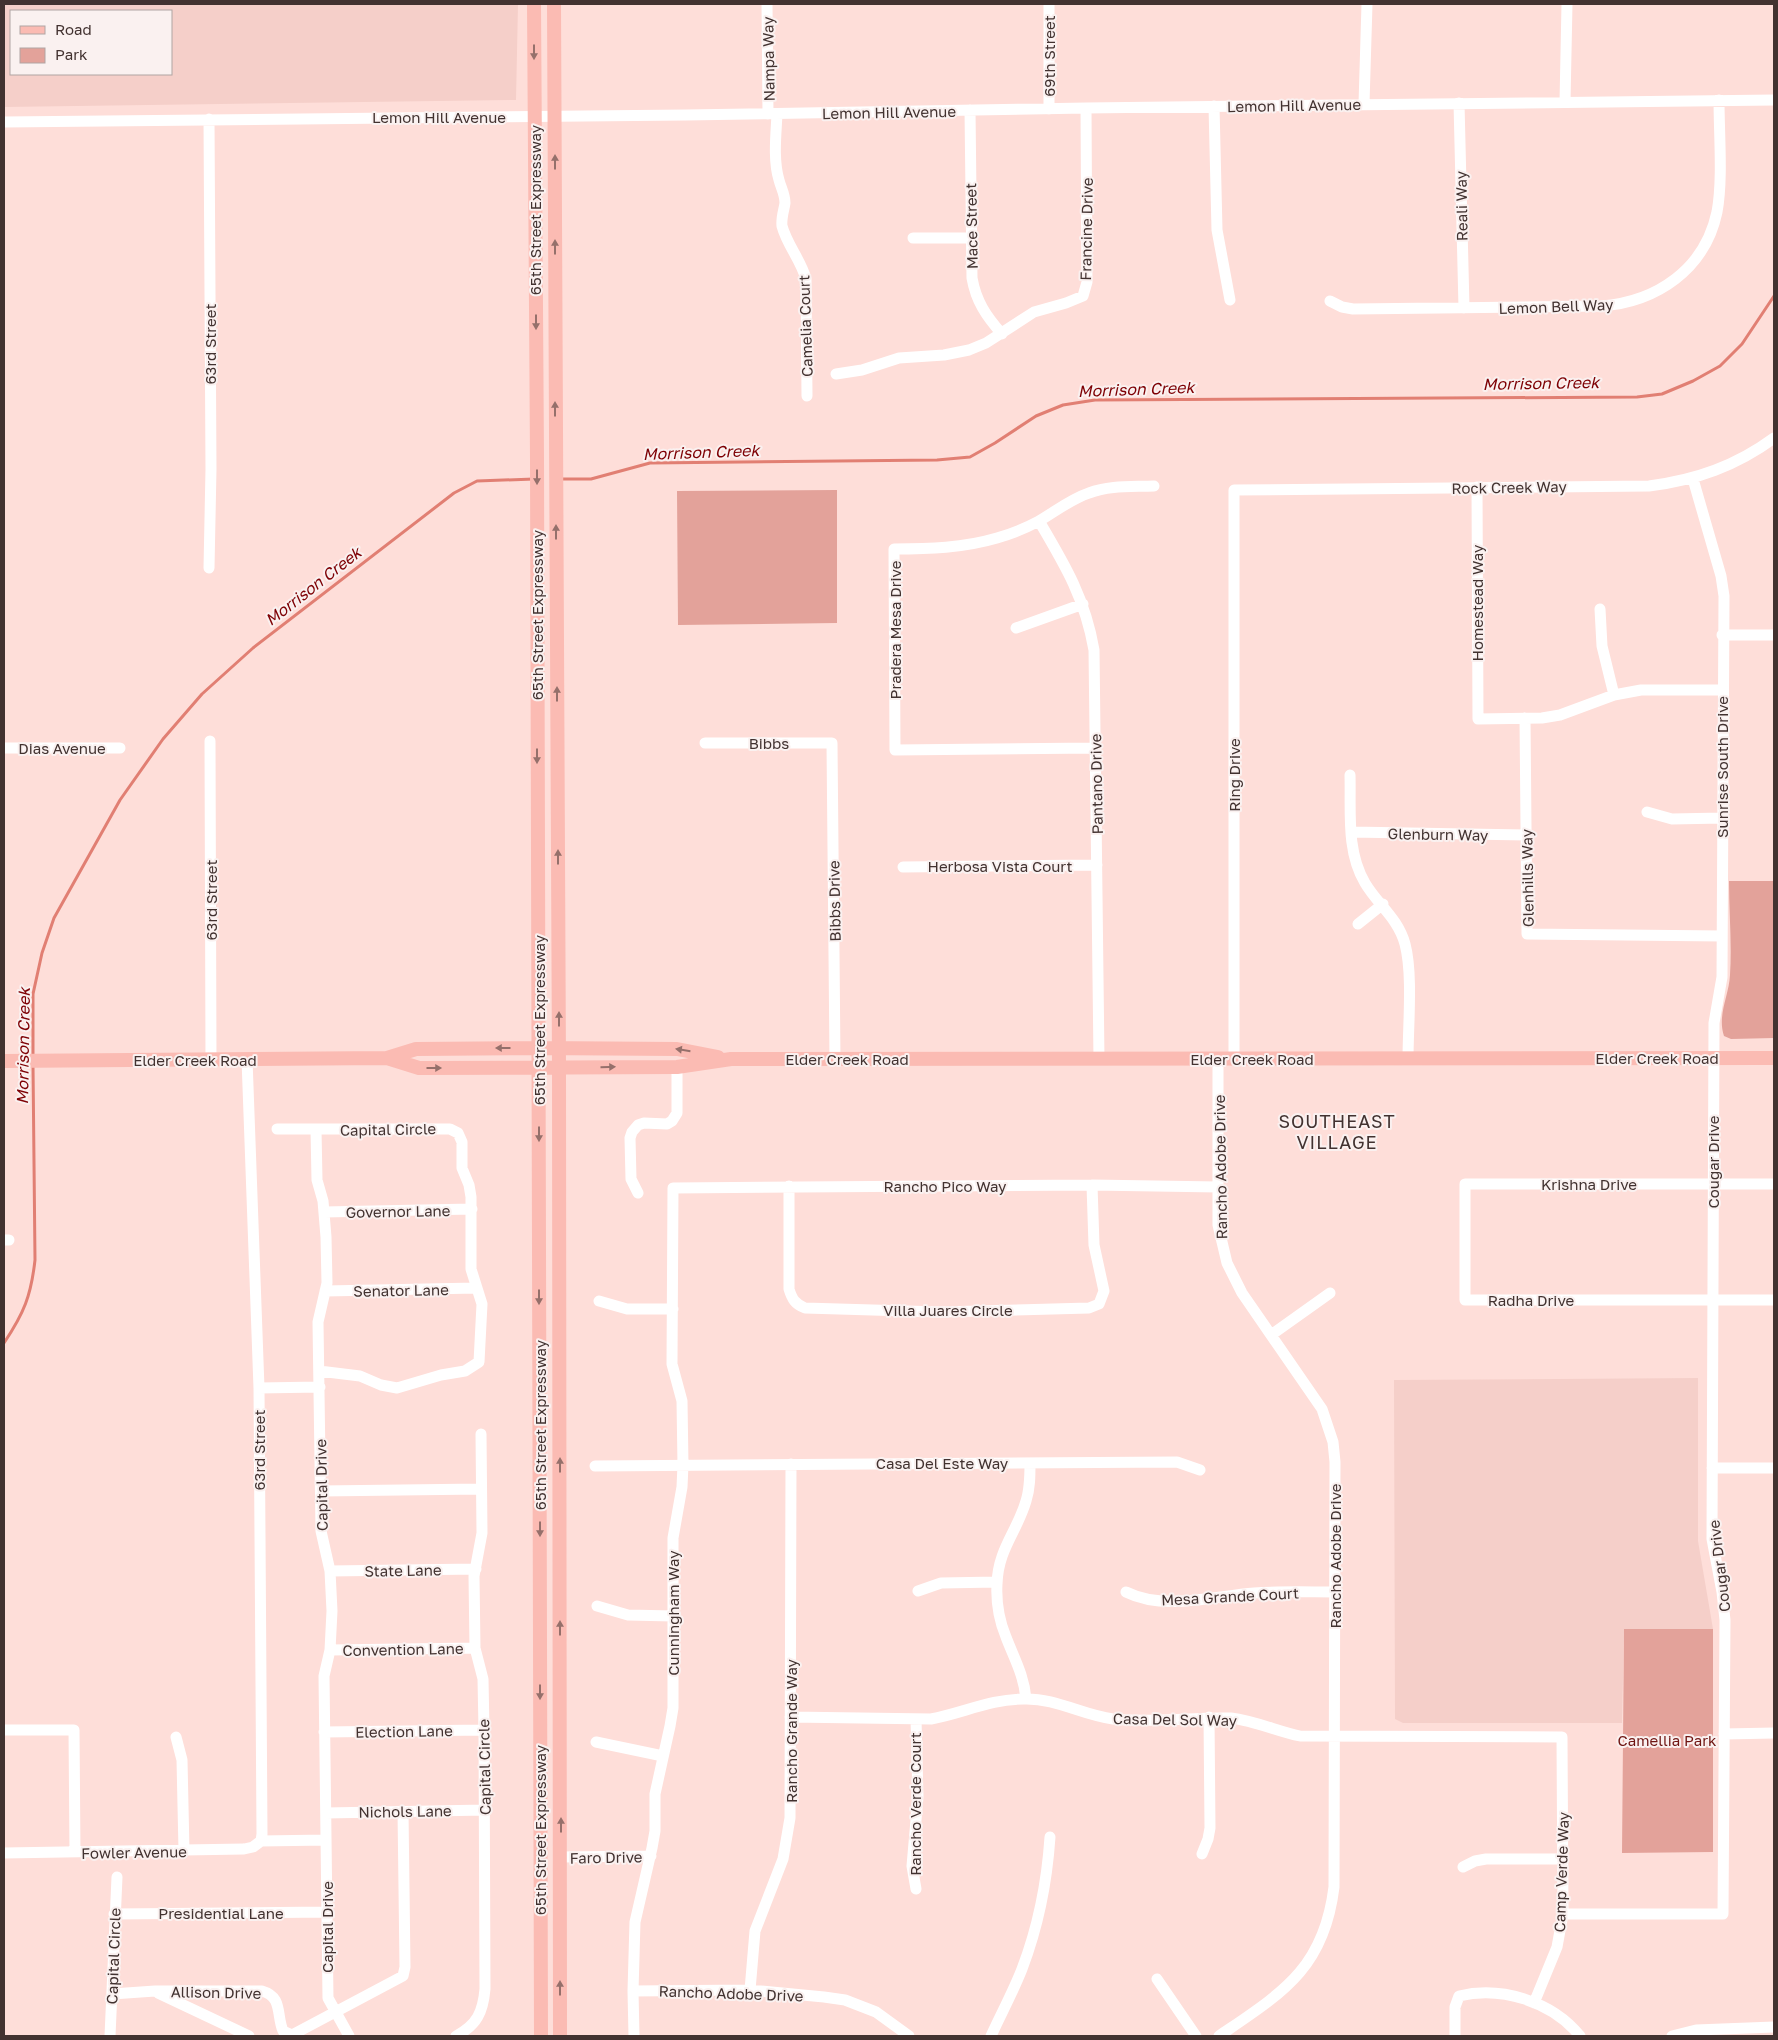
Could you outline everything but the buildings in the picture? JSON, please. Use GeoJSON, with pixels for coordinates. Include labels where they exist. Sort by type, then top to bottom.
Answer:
{"type":"FeatureCollection","features":[{"type":"Feature","properties":{"kind":"main road","name":"65th Street Expressway"},"geometry":{"type":"LineString","coordinates":[[534,4],[541,2036]]}},
{"type":"Feature","properties":{"kind":"main road","name":"65th Street Expressway"},"geometry":{"type":"LineString","coordinates":[[554,4],[559,1048],[560,2036]]}},
{"type":"Feature","properties":{"kind":"main road","name":"Elder Creek Road"},"geometry":{"type":"LineString","coordinates":[[10,1061],[387,1058],[416,1049],[538,1048],[677,1049],[731,1059]]}},
{"type":"Feature","properties":{"kind":"main road","name":"Elder Creek Road"},"geometry":{"type":"LineString","coordinates":[[387,1058],[419,1068],[677,1067],[731,1059],[1774,1058]]}},
{"type":"Feature","properties":{"kind":"street","name":"Nampa Way"},"geometry":{"type":"LineString","coordinates":[[767,4],[773,114]]}},
{"type":"Feature","properties":{"kind":"street","name":"69th Street"},"geometry":{"type":"LineString","coordinates":[[1049,4],[1049,109]]}},
{"type":"Feature","properties":{"kind":"street"},"geometry":{"type":"LineString","coordinates":[[1364,104],[1367,4]]}},
{"type":"Feature","properties":{"kind":"street"},"geometry":{"type":"LineString","coordinates":[[1565,102],[1567,4]]}},
{"type":"Feature","properties":{"kind":"street","name":"Lemon Bell Way"},"geometry":{"type":"LineString","coordinates":[[1330,300],[1342,307],[1353,309],[1464,308],[1618,305],[1636,301],[1651,294],[1681,275],[1702,249],[1711,231],[1719,196],[1719,100]]}},
{"type":"Feature","properties":{"kind":"street","name":"Lemon Hill Avenue"},"geometry":{"type":"LineString","coordinates":[[4,122],[773,114],[1214,106],[1774,100]]}},
{"type":"Feature","properties":{"kind":"street","name":"Reali Way"},"geometry":{"type":"LineString","coordinates":[[1459,103],[1464,308]]}},
{"type":"Feature","properties":{"kind":"street"},"geometry":{"type":"LineString","coordinates":[[1214,106],[1217,230],[1230,300]]}},
{"type":"Feature","properties":{"kind":"street","name":"Francine Drive"},"geometry":{"type":"LineString","coordinates":[[836,374],[862,370],[900,358],[957,353],[986,343],[1034,312],[1066,304],[1083,296],[1087,282],[1086,108]]}},
{"type":"Feature","properties":{"kind":"street","name":"Mace Street"},"geometry":{"type":"LineString","coordinates":[[970,110],[972,278],[975,294],[982,309],[1002,334]]}},
{"type":"Feature","properties":{"kind":"street","name":"Camelia Court"},"geometry":{"type":"LineString","coordinates":[[773,114],[776,160],[785,203],[782,223],[788,242],[803,267],[806,279],[807,396]]}},
{"type":"Feature","properties":{"kind":"street","name":"63rd Street"},"geometry":{"type":"LineString","coordinates":[[209,119],[211,470],[209,568]]}},
{"type":"Feature","properties":{"kind":"street"},"geometry":{"type":"LineString","coordinates":[[913,238],[971,238]]}},
{"type":"Feature","properties":{"kind":"street","name":"Rock Creek Way"},"geometry":{"type":"LineString","coordinates":[[1234,490],[1649,486],[1694,479],[1739,461],[1774,438]]}},
{"type":"Feature","properties":{"kind":"street","name":"Sunrise South Drive"},"geometry":{"type":"LineString","coordinates":[[1694,479],[1721,576],[1724,596],[1722,635],[1722,977],[1714,1023],[1714,1058]]}},
{"type":"Feature","properties":{"kind":"street","name":"Pradera Mesa Drive"},"geometry":{"type":"LineString","coordinates":[[1096,748],[895,750],[894,550],[969,545],[997,538],[1039,520],[1074,499],[1090,492],[1120,487],[1154,486]]}},
{"type":"Feature","properties":{"kind":"street","name":"Homestead Way"},"geometry":{"type":"LineString","coordinates":[[1477,487],[1478,719],[1525,718]]}},
{"type":"Feature","properties":{"kind":"street","name":"Ring Drive"},"geometry":{"type":"LineString","coordinates":[[1234,490],[1234,1059]]}},
{"type":"Feature","properties":{"kind":"street","name":"Pantano Drive"},"geometry":{"type":"LineString","coordinates":[[1039,520],[1073,580],[1083,604],[1094,650],[1098,1059]]}},
{"type":"Feature","properties":{"kind":"street"},"geometry":{"type":"LineString","coordinates":[[1016,628],[1083,604]]}},
{"type":"Feature","properties":{"kind":"street"},"geometry":{"type":"LineString","coordinates":[[1600,609],[1602,646],[1614,695]]}},
{"type":"Feature","properties":{"kind":"street"},"geometry":{"type":"LineString","coordinates":[[1722,635],[1774,635]]}},
{"type":"Feature","properties":{"kind":"street"},"geometry":{"type":"LineString","coordinates":[[1525,718],[1560,715],[1614,695],[1641,690],[1722,690]]}},
{"type":"Feature","properties":{"kind":"street","name":"Glenhills Way"},"geometry":{"type":"LineString","coordinates":[[1525,718],[1527,934],[1722,936]]}},
{"type":"Feature","properties":{"kind":"street","name":"63rd Street"},"geometry":{"type":"LineString","coordinates":[[210,741],[211,1059]]}},
{"type":"Feature","properties":{"kind":"street","name":"Bibbs"},"geometry":{"type":"LineString","coordinates":[[705,743],[832,743]]}},
{"type":"Feature","properties":{"kind":"street","name":"Bibbs Drive"},"geometry":{"type":"LineString","coordinates":[[832,743],[835,1060]]}},
{"type":"Feature","properties":{"kind":"street","name":"Dias Avenue"},"geometry":{"type":"LineString","coordinates":[[4,748],[120,748]]}},
{"type":"Feature","properties":{"kind":"street"},"geometry":{"type":"LineString","coordinates":[[1350,775],[1351,845],[1360,874],[1366,886],[1382,904],[1400,931],[1407,956],[1408,1059]]}},
{"type":"Feature","properties":{"kind":"street"},"geometry":{"type":"LineString","coordinates":[[1647,812],[1672,819],[1722,818]]}},
{"type":"Feature","properties":{"kind":"street","name":"Glenburn Way"},"geometry":{"type":"LineString","coordinates":[[1351,832],[1526,835]]}},
{"type":"Feature","properties":{"kind":"street","name":"Herbosa Vista Court"},"geometry":{"type":"LineString","coordinates":[[903,866],[1097,865]]}},
{"type":"Feature","properties":{"kind":"street"},"geometry":{"type":"LineString","coordinates":[[1358,924],[1382,904]]}},
{"type":"Feature","properties":{"kind":"street","name":"Cougar Drive"},"geometry":{"type":"LineString","coordinates":[[1562,1914],[1723,1914],[1724,1607],[1712,1539],[1714,1058]]}},
{"type":"Feature","properties":{"kind":"street","name":"63rd Street"},"geometry":{"type":"LineString","coordinates":[[248,1059],[259,1388],[261,1841]]}},
{"type":"Feature","properties":{"kind":"street","name":"Rancho Adobe Drive"},"geometry":{"type":"LineString","coordinates":[[1218,1059],[1218,1225],[1227,1263],[1242,1293],[1316,1397],[1334,1442],[1335,1462],[1334,1888],[1331,1908],[1326,1928],[1309,1962],[1296,1979],[1281,1993],[1219,2036]]}},
{"type":"Feature","properties":{"kind":"street"},"geometry":{"type":"LineString","coordinates":[[638,1193],[631,1179],[630,1138],[638,1125],[648,1122],[667,1124],[675,1117],[677,1113],[677,1067]]}},
{"type":"Feature","properties":{"kind":"street","name":"Capital Circle"},"geometry":{"type":"LineString","coordinates":[[277,1130],[450,1129],[458,1133],[462,1142],[462,1168],[469,1185],[472,1209],[471,1268],[482,1304],[479,1362],[465,1371],[441,1375],[397,1388],[381,1386],[360,1376],[319,1371]]}},
{"type":"Feature","properties":{"kind":"street","name":"Capital Drive"},"geometry":{"type":"LineString","coordinates":[[316,1130],[317,1180],[324,1212],[327,1283],[318,1322],[322,1539],[330,1571],[332,1611],[330,1650],[324,1676],[328,1998],[350,2036]]}},
{"type":"Feature","properties":{"kind":"street","name":"Krishna Drive"},"geometry":{"type":"LineString","coordinates":[[1465,1184],[1774,1184]]}},
{"type":"Feature","properties":{"kind":"street","name":"Radha Drive"},"geometry":{"type":"LineString","coordinates":[[1465,1184],[1465,1300],[1713,1300]]}},
{"type":"Feature","properties":{"kind":"street","name":"Rancho Pico Way"},"geometry":{"type":"LineString","coordinates":[[673,1188],[1092,1185],[1218,1187]]}},
{"type":"Feature","properties":{"kind":"street","name":"Villa Juares Circle"},"geometry":{"type":"LineString","coordinates":[[789,1186],[789,1289],[792,1300],[798,1306],[805,1308],[940,1312],[1090,1308],[1099,1304],[1104,1291],[1094,1245],[1092,1185]]}},
{"type":"Feature","properties":{"kind":"street","name":"Cunningham Way"},"geometry":{"type":"LineString","coordinates":[[634,2036],[635,1922],[651,1856],[655,1830],[655,1794],[672,1708],[673,1538],[682,1487],[683,1465],[682,1401],[672,1364],[673,1188]]}},
{"type":"Feature","properties":{"kind":"street","name":"Governor Lane"},"geometry":{"type":"LineString","coordinates":[[324,1212],[472,1209]]}},
{"type":"Feature","properties":{"kind":"street","name":"Senator Lane"},"geometry":{"type":"LineString","coordinates":[[325,1291],[478,1288]]}},
{"type":"Feature","properties":{"kind":"street"},"geometry":{"type":"LineString","coordinates":[[1271,1335],[1330,1293]]}},
{"type":"Feature","properties":{"kind":"street"},"geometry":{"type":"LineString","coordinates":[[1713,1300],[1774,1300]]}},
{"type":"Feature","properties":{"kind":"street"},"geometry":{"type":"LineString","coordinates":[[599,1301],[627,1309],[672,1309]]}},
{"type":"Feature","properties":{"kind":"street"},"geometry":{"type":"LineString","coordinates":[[259,1388],[320,1387]]}},
{"type":"Feature","properties":{"kind":"street","name":"Capital Circle"},"geometry":{"type":"LineString","coordinates":[[456,2036],[477,2020],[484,2005],[485,1810],[483,1679],[475,1648],[474,1576],[482,1533],[481,1434]]}},
{"type":"Feature","properties":{"kind":"street","name":"Casa Del Este Way"},"geometry":{"type":"LineString","coordinates":[[595,1466],[1177,1462],[1200,1470]]}},
{"type":"Feature","properties":{"kind":"street"},"geometry":{"type":"LineString","coordinates":[[1026,1699],[1022,1674],[1005,1636],[1000,1618],[997,1582],[1001,1558],[1007,1540],[1021,1516],[1027,1500],[1030,1463]]}},
{"type":"Feature","properties":{"kind":"street","name":"Rancho Grande Way"},"geometry":{"type":"LineString","coordinates":[[750,1990],[756,1931],[761,1913],[775,1883],[787,1842],[790,1818],[791,1464]]}},
{"type":"Feature","properties":{"kind":"street"},"geometry":{"type":"LineString","coordinates":[[1712,1468],[1774,1468]]}},
{"type":"Feature","properties":{"kind":"street"},"geometry":{"type":"LineString","coordinates":[[322,1491],[481,1489]]}},
{"type":"Feature","properties":{"kind":"street","name":"State Lane"},"geometry":{"type":"LineString","coordinates":[[330,1571],[476,1569]]}},
{"type":"Feature","properties":{"kind":"street"},"geometry":{"type":"LineString","coordinates":[[918,1592],[941,1583],[997,1582]]}},
{"type":"Feature","properties":{"kind":"street","name":"Mesa Grande Court"},"geometry":{"type":"LineString","coordinates":[[1126,1592],[1138,1598],[1150,1600],[1206,1600],[1264,1592],[1335,1592]]}},
{"type":"Feature","properties":{"kind":"street"},"geometry":{"type":"LineString","coordinates":[[596,1606],[628,1615],[673,1616]]}},
{"type":"Feature","properties":{"kind":"street","name":"Convention Lane"},"geometry":{"type":"LineString","coordinates":[[330,1650],[475,1648]]}},
{"type":"Feature","properties":{"kind":"street","name":"Casa Del Sol Way"},"geometry":{"type":"LineString","coordinates":[[790,1716],[916,1720],[949,1716],[1001,1700],[1026,1699],[1067,1705],[1092,1715],[1112,1719],[1209,1717],[1248,1720],[1284,1733],[1300,1736],[1562,1736]]}},
{"type":"Feature","properties":{"kind":"street"},"geometry":{"type":"LineString","coordinates":[[1202,1854],[1210,1828],[1209,1717]]}},
{"type":"Feature","properties":{"kind":"street","name":"Rancho Verde Court"},"geometry":{"type":"LineString","coordinates":[[916,1720],[918,1797],[912,1866],[916,1889]]}},
{"type":"Feature","properties":{"kind":"street"},"geometry":{"type":"LineString","coordinates":[[4,1730],[74,1730],[75,1852]]}},
{"type":"Feature","properties":{"kind":"street","name":"Election Lane"},"geometry":{"type":"LineString","coordinates":[[324,1732],[484,1730]]}},
{"type":"Feature","properties":{"kind":"street"},"geometry":{"type":"LineString","coordinates":[[1724,1734],[1774,1733]]}},
{"type":"Feature","properties":{"kind":"street"},"geometry":{"type":"LineString","coordinates":[[176,1736],[182,1760],[184,1851]]}},
{"type":"Feature","properties":{"kind":"street","name":"Camp Verde Way"},"geometry":{"type":"LineString","coordinates":[[1534,2003],[1557,1947],[1562,1914],[1562,1736]]}},
{"type":"Feature","properties":{"kind":"street"},"geometry":{"type":"LineString","coordinates":[[596,1742],[664,1756]]}},
{"type":"Feature","properties":{"kind":"street","name":"Nichols Lane"},"geometry":{"type":"LineString","coordinates":[[326,1813],[485,1810]]}},
{"type":"Feature","properties":{"kind":"street"},"geometry":{"type":"LineString","coordinates":[[291,2036],[402,1976],[405,1967],[403,1811]]}},
{"type":"Feature","properties":{"kind":"street"},"geometry":{"type":"LineString","coordinates":[[991,2036],[1010,1997],[1031,1943],[1045,1884],[1050,1837]]}},
{"type":"Feature","properties":{"kind":"street"},"geometry":{"type":"LineString","coordinates":[[261,1841],[326,1840]]}},
{"type":"Feature","properties":{"kind":"street","name":"Fowler Avenue"},"geometry":{"type":"LineString","coordinates":[[4,1853],[244,1849],[253,1848],[261,1841]]}},
{"type":"Feature","properties":{"kind":"street","name":"Faro Drive"},"geometry":{"type":"LineString","coordinates":[[561,1857],[651,1856]]}},
{"type":"Feature","properties":{"kind":"street"},"geometry":{"type":"LineString","coordinates":[[1463,1867],[1475,1861],[1486,1859],[1563,1859]]}},
{"type":"Feature","properties":{"kind":"street","name":"Capital Circle"},"geometry":{"type":"LineString","coordinates":[[110,2036],[117,1877]]}},
{"type":"Feature","properties":{"kind":"street","name":"Presidential Lane"},"geometry":{"type":"LineString","coordinates":[[114,1914],[327,1912]]}},
{"type":"Feature","properties":{"kind":"street"},"geometry":{"type":"LineString","coordinates":[[1157,1979],[1196,2036]]}},
{"type":"Feature","properties":{"kind":"street","name":"Rancho Adobe Drive"},"geometry":{"type":"LineString","coordinates":[[633,1991],[750,1990],[845,2000],[876,2012],[909,2036]]}},
{"type":"Feature","properties":{"kind":"street"},"geometry":{"type":"LineString","coordinates":[[156,1992],[249,2036]]}},
{"type":"Feature","properties":{"kind":"street","name":"Allison Drive"},"geometry":{"type":"LineString","coordinates":[[112,1994],[156,1992],[262,1992],[271,1994],[277,2002],[279,2022],[283,2031],[291,2036]]}},
{"type":"Feature","properties":{"kind":"street"},"geometry":{"type":"LineString","coordinates":[[1455,2036],[1455,2007],[1458,1996],[1471,1993],[1509,1995],[1534,2003],[1562,2020],[1580,2036]]}},
{"type":"Feature","properties":{"kind":"street"},"geometry":{"type":"LineString","coordinates":[[1672,2036],[1696,2030],[1772,2030]]}},
{"type":"Feature","properties":{"kind":"shaded area"},"geometry":{"type":"Polygon","coordinates":[[[4,4],[518,4],[516,100],[4,107],[4,4]]]}},
{"type":"Feature","properties":{"kind":"shaded area"},"geometry":{"type":"Polygon","coordinates":[[[1698,1378],[1698,1541],[1713,1629],[1624,1629],[1622,1723],[1403,1723],[1395,1719],[1394,1380],[1698,1378]]]}},
{"type":"Feature","properties":{"kind":"green space"},"geometry":{"type":"Polygon","coordinates":[[[837,490],[837,623],[678,625],[677,491],[837,490]]]}},
{"type":"Feature","properties":{"kind":"green space"},"geometry":{"type":"Polygon","coordinates":[[[1729,881],[1774,881],[1774,1038],[1731,1039],[1724,1036],[1722,1021],[1731,963],[1729,881]]]}},
{"type":"Feature","properties":{"kind":"green space","name":"Camellia Park"},"geometry":{"type":"Polygon","coordinates":[[[1624,1629],[1713,1629],[1713,1852],[1622,1853],[1624,1629]]]}},
{"type":"Feature","properties":{"kind":"waterway","name":"Morrison Creek"},"geometry":{"type":"LineString","coordinates":[[560,479],[591,479],[650,463],[937,460],[970,457],[1036,416],[1063,405],[1095,400],[1637,397],[1662,394],[1693,381],[1720,366],[1742,344],[1774,296]]}},
{"type":"Feature","properties":{"kind":"waterway","name":"Morrison Creek"},"geometry":{"type":"LineString","coordinates":[[33,1056],[33,994],[42,953],[54,918],[120,800],[163,739],[202,694],[253,648],[454,493],[477,481],[534,479]]}},
{"type":"Feature","properties":{"kind":"waterway","name":"Morrison Creek"},"geometry":{"type":"LineString","coordinates":[[4,1343],[26,1304],[35,1260],[33,1065]]}},
{"type":"Feature","properties":{"kind":"district","name":"SOUTHEAST VILLAGE"},"geometry":{"type":"Point","coordinates":[1337,1131]}}]}
